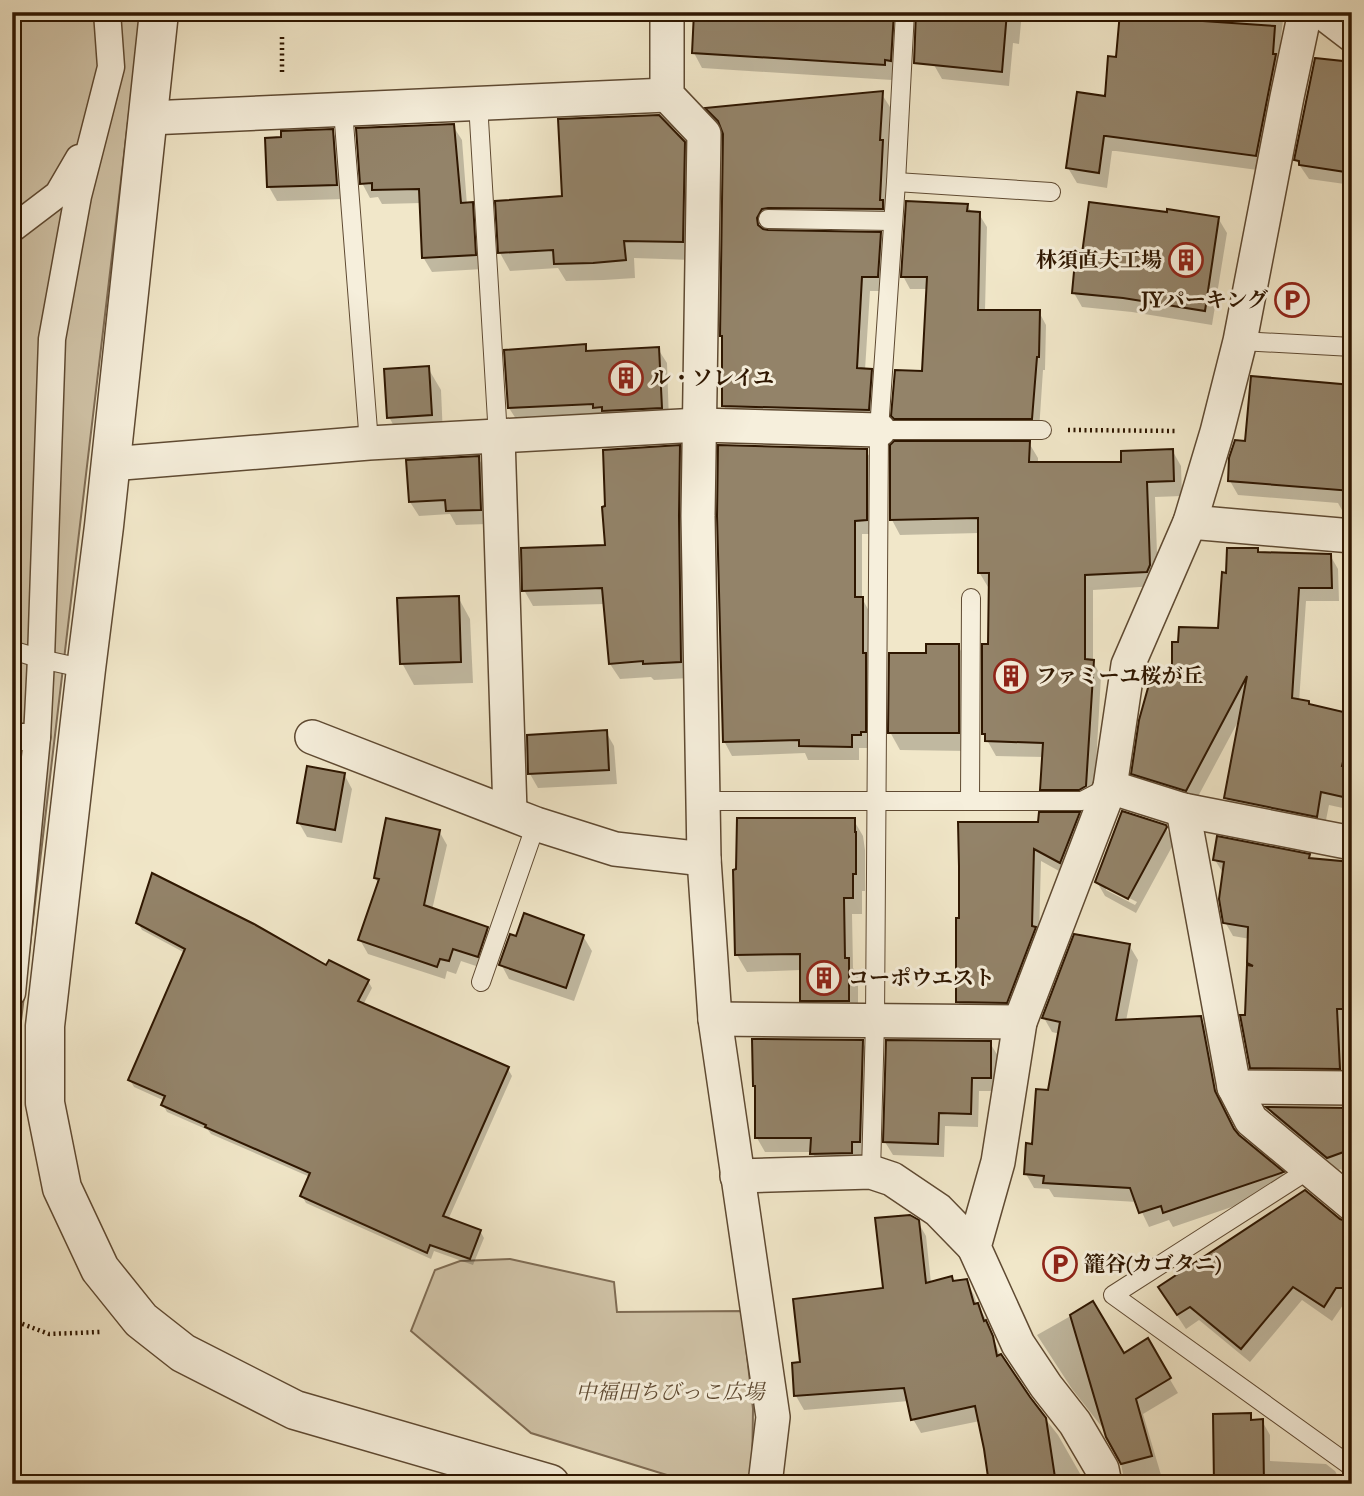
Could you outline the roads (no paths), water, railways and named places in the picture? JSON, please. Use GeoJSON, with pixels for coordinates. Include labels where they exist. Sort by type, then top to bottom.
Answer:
{"type":"FeatureCollection","features":[{"type":"Feature","properties":{"kind":"street"},"geometry":{"type":"LineString","coordinates":[[12,993],[24,737],[41,659],[52,339],[78,196],[111,67],[107,12]]}},
{"type":"Feature","properties":{"kind":"street"},"geometry":{"type":"LineString","coordinates":[[159,12],[104,526],[45,1026],[45,1103],[62,1188],[100,1269],[141,1320],[183,1353],[295,1410],[550,1484]]}},
{"type":"Feature","properties":{"kind":"street"},"geometry":{"type":"LineString","coordinates":[[667,12],[667,95],[704,134],[698,516],[704,859],[715,1019],[773,1417],[765,1484]]}},
{"type":"Feature","properties":{"kind":"street"},"geometry":{"type":"LineString","coordinates":[[974,1247],[998,1162],[1020,1022],[1110,787],[1128,665],[1190,523],[1217,432],[1240,341],[1305,12]]}},
{"type":"Feature","properties":{"kind":"street"},"geometry":{"type":"LineString","coordinates":[[1322,12],[1352,35]]}},
{"type":"Feature","properties":{"kind":"street"},"geometry":{"type":"LineString","coordinates":[[149,118],[667,95]]}},
{"type":"Feature","properties":{"kind":"street"},"geometry":{"type":"LineString","coordinates":[[12,229],[58,194],[94,132]]}},
{"type":"Feature","properties":{"kind":"street"},"geometry":{"type":"LineString","coordinates":[[110,464],[369,443],[699,425],[879,430]]}},
{"type":"Feature","properties":{"kind":"street"},"geometry":{"type":"LineString","coordinates":[[498,437],[523,818]]}},
{"type":"Feature","properties":{"kind":"street"},"geometry":{"type":"LineString","coordinates":[[1190,523],[1352,536]]}},
{"type":"Feature","properties":{"kind":"street"},"geometry":{"type":"LineString","coordinates":[[312,737],[523,818],[615,849],[704,859]]}},
{"type":"Feature","properties":{"kind":"street"},"geometry":{"type":"LineString","coordinates":[[1110,787],[1183,810],[1352,843]]}},
{"type":"Feature","properties":{"kind":"street"},"geometry":{"type":"LineString","coordinates":[[1183,810],[1234,1087],[1251,1120],[1352,1204]]}},
{"type":"Feature","properties":{"kind":"street"},"geometry":{"type":"LineString","coordinates":[[715,1019],[1020,1022]]}},
{"type":"Feature","properties":{"kind":"street"},"geometry":{"type":"LineString","coordinates":[[1234,1087],[1352,1088]]}},
{"type":"Feature","properties":{"kind":"street"},"geometry":{"type":"LineString","coordinates":[[737,1175],[871,1172],[892,1179],[938,1210],[974,1247],[1017,1344],[1075,1423],[1102,1469],[1105,1484]]}},
{"type":"Feature","properties":{"kind":"lane"},"geometry":{"type":"LineString","coordinates":[[871,1172],[875,1021],[879,430],[905,12]]}},
{"type":"Feature","properties":{"kind":"lane"},"geometry":{"type":"LineString","coordinates":[[478,103],[498,437]]}},
{"type":"Feature","properties":{"kind":"lane"},"geometry":{"type":"LineString","coordinates":[[343,110],[369,443]]}},
{"type":"Feature","properties":{"kind":"lane"},"geometry":{"type":"LineString","coordinates":[[896,183],[1051,192]]}},
{"type":"Feature","properties":{"kind":"lane"},"geometry":{"type":"LineString","coordinates":[[768,219],[892,221]]}},
{"type":"Feature","properties":{"kind":"lane"},"geometry":{"type":"LineString","coordinates":[[1240,341],[1352,347]]}},
{"type":"Feature","properties":{"kind":"lane"},"geometry":{"type":"LineString","coordinates":[[879,430],[1042,430]]}},
{"type":"Feature","properties":{"kind":"lane"},"geometry":{"type":"LineString","coordinates":[[970,801],[971,598]]}},
{"type":"Feature","properties":{"kind":"lane"},"geometry":{"type":"LineString","coordinates":[[12,650],[86,669]]}},
{"type":"Feature","properties":{"kind":"lane"},"geometry":{"type":"LineString","coordinates":[[12,659],[41,659]]}},
{"type":"Feature","properties":{"kind":"lane"},"geometry":{"type":"LineString","coordinates":[[703,801],[1082,801],[1110,787]]}},
{"type":"Feature","properties":{"kind":"lane"},"geometry":{"type":"LineString","coordinates":[[481,982],[523,818]]}},
{"type":"Feature","properties":{"kind":"lane"},"geometry":{"type":"LineString","coordinates":[[1310,1169],[1113,1296],[1352,1466]]}},
{"type":"Feature","properties":{"kind":"place","name":"林須直夫工場"},"geometry":{"type":"Point","coordinates":[1186,260]}},
{"type":"Feature","properties":{"kind":"place","name":"JYパーキング"},"geometry":{"type":"Point","coordinates":[1292,300]}},
{"type":"Feature","properties":{"kind":"place","name":"ル・ソレイユ"},"geometry":{"type":"Point","coordinates":[626,378]}},
{"type":"Feature","properties":{"kind":"place","name":"ファミーユ桜が丘"},"geometry":{"type":"Point","coordinates":[1011,676]}},
{"type":"Feature","properties":{"kind":"place","name":"コーポウエスト"},"geometry":{"type":"Point","coordinates":[824,978]}},
{"type":"Feature","properties":{"kind":"place","name":"籠谷(カゴタニ)"},"geometry":{"type":"Point","coordinates":[1060,1264]}},
{"type":"Feature","properties":{"kind":"park label","name":"中福田ちびっこ広場"},"geometry":{"type":"Point","coordinates":[670,1392]}}]}
